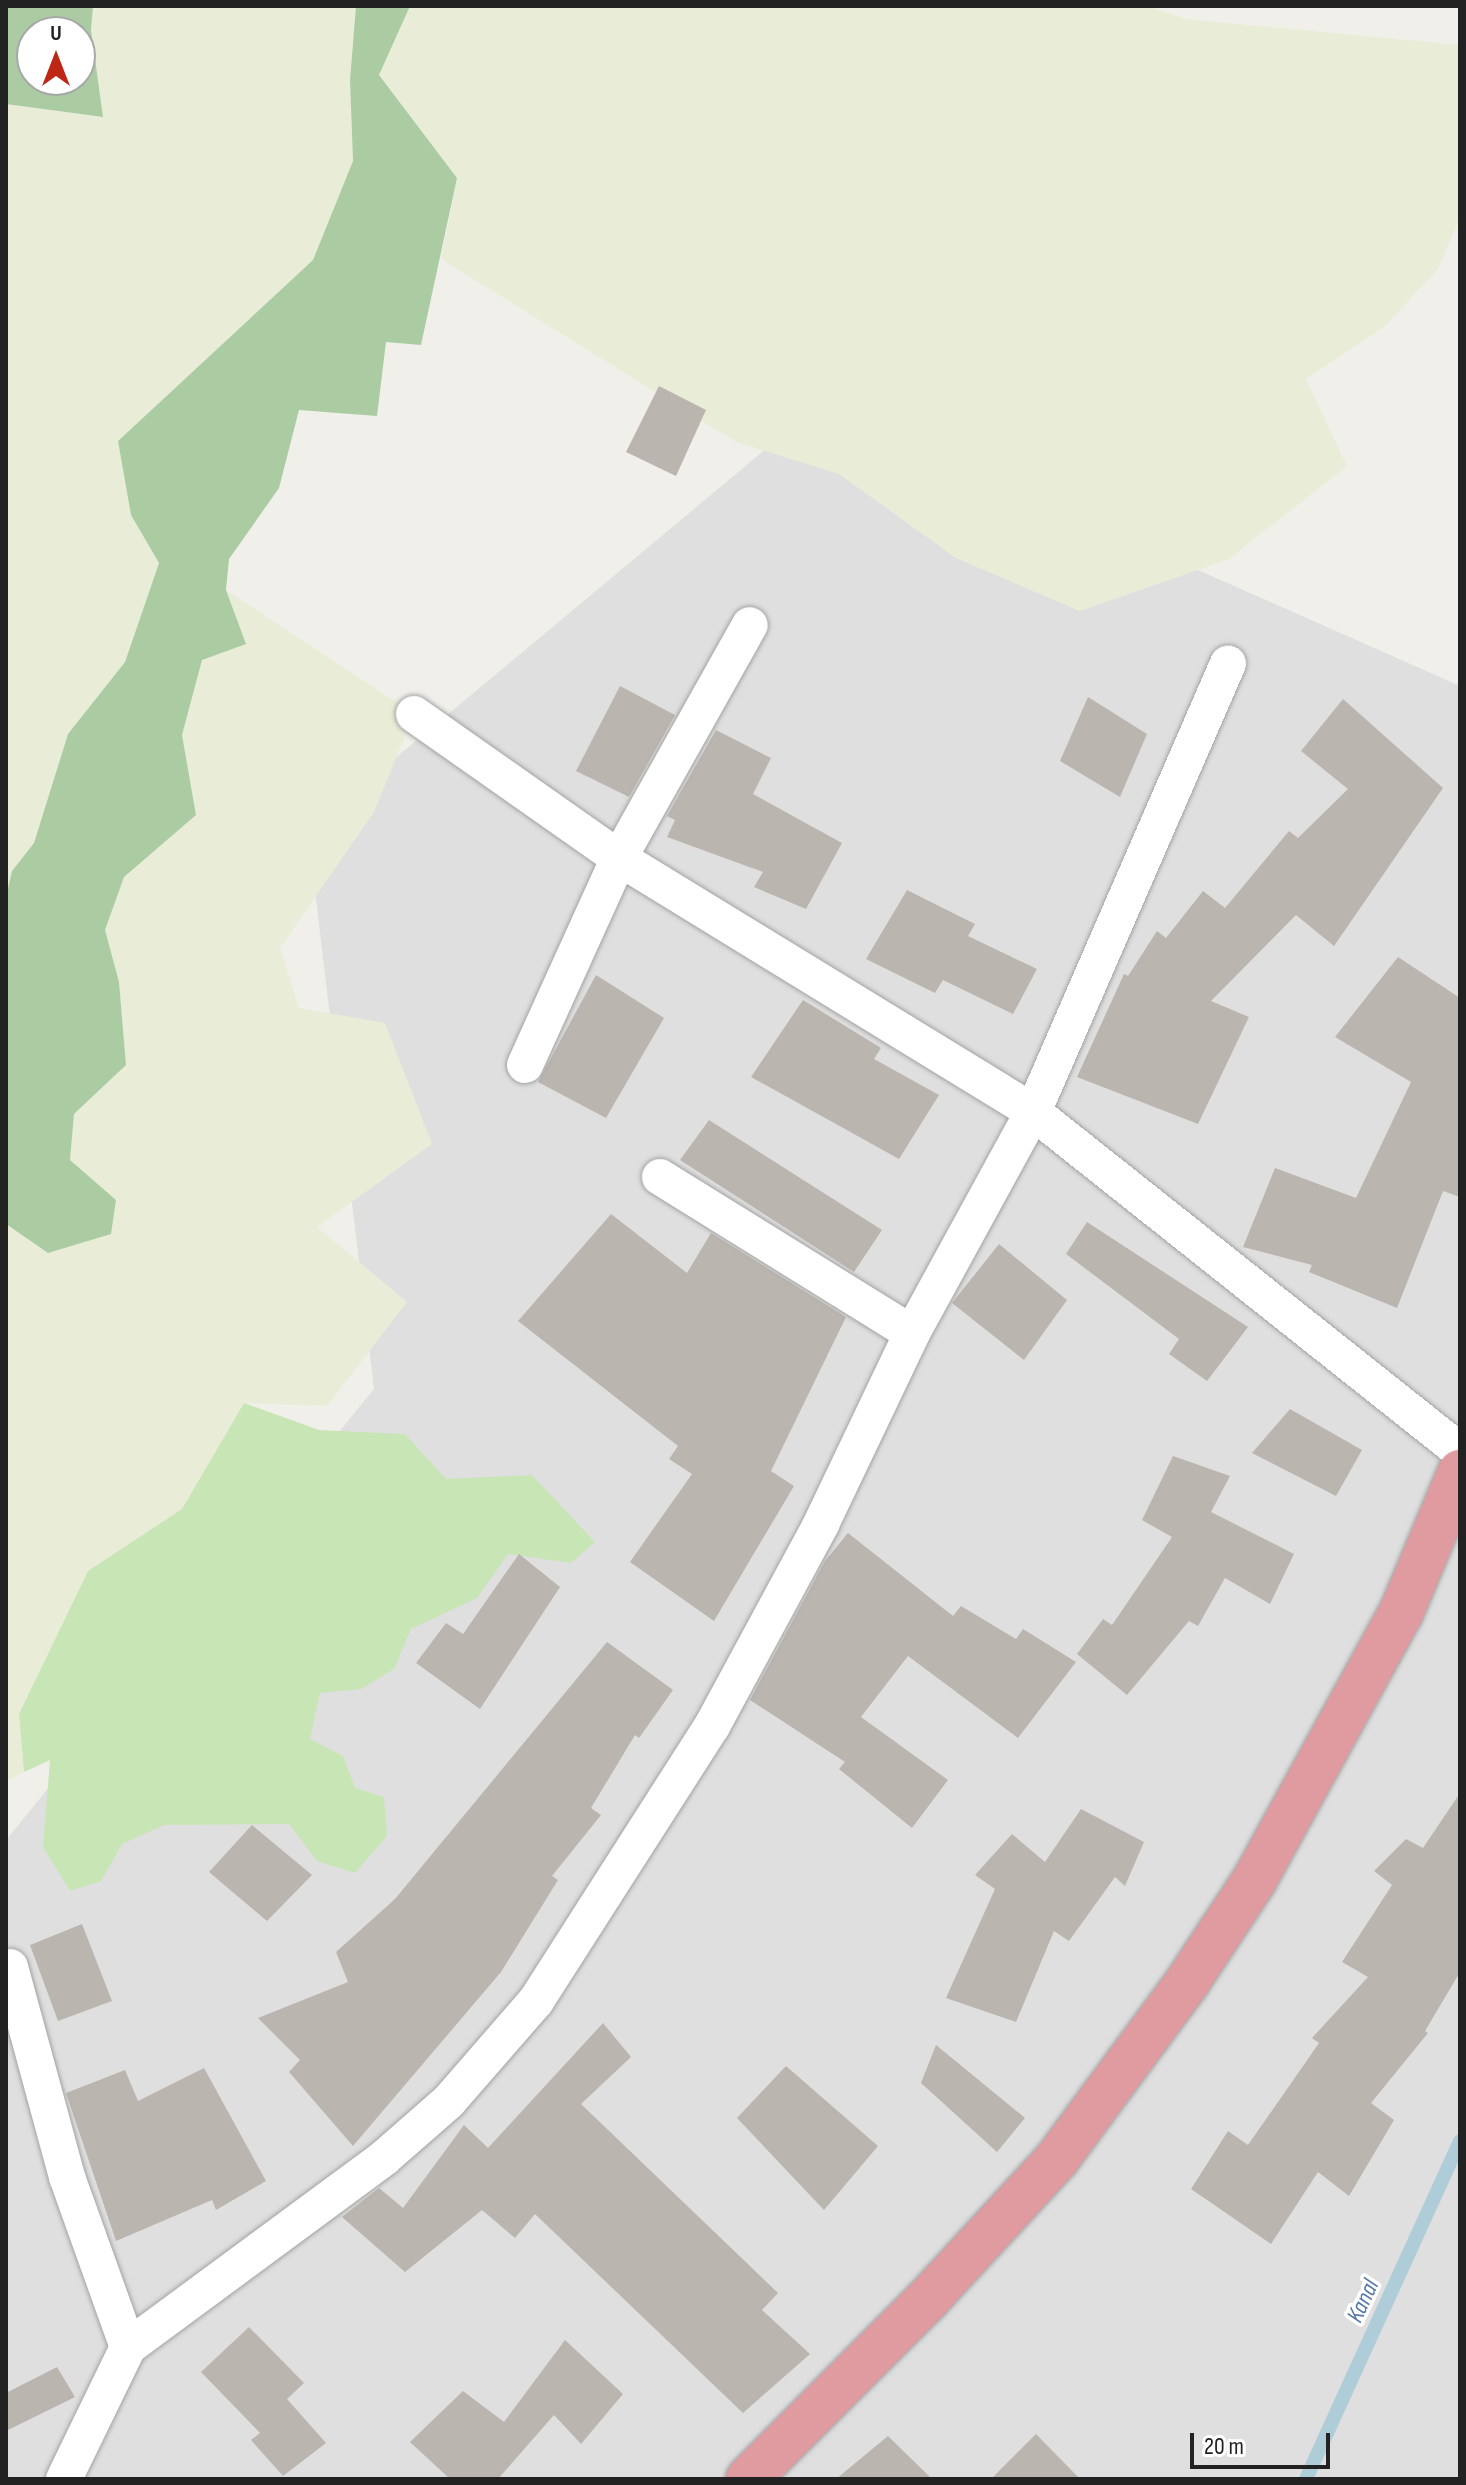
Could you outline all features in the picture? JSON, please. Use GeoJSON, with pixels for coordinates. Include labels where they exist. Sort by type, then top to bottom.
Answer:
{"type":"FeatureCollection","features":[{"type":"Feature","properties":{"kind":"highway"},"geometry":{"type":"LineString","coordinates":[[748,2479],[928,2299],[1057,2159],[1188,1981],[1254,1881],[1394,1626],[1460,1472]]}},
{"type":"Feature","properties":{"kind":"street"},"geometry":{"type":"LineString","coordinates":[[525,1065],[619,858],[750,625]]}},
{"type":"Feature","properties":{"kind":"street"},"geometry":{"type":"LineString","coordinates":[[64,2479],[128,2347],[384,2158],[449,2101],[536,2001],[712,1726],[821,1524],[912,1333],[1033,1112],[1228,664]]}},
{"type":"Feature","properties":{"kind":"street"},"geometry":{"type":"LineString","coordinates":[[414,714],[619,858],[1033,1112],[1460,1451]]}},
{"type":"Feature","properties":{"kind":"street"},"geometry":{"type":"LineString","coordinates":[[660,1177],[912,1333]]}},
{"type":"Feature","properties":{"kind":"street"},"geometry":{"type":"LineString","coordinates":[[10,1967],[67,2177],[128,2347]]}},
{"type":"Feature","properties":{"kind":"shaded area"},"geometry":{"type":"Polygon","coordinates":[[[821,403],[1460,686],[1460,2479],[6,2479],[6,1840],[374,1389],[308,831],[821,403]]]}},
{"type":"Feature","properties":{"kind":"green space"},"geometry":{"type":"Polygon","coordinates":[[[6,6],[93,6],[92,16],[16,16],[16,96],[96,96],[96,66],[103,117],[6,104],[6,6]]]}},
{"type":"Feature","properties":{"kind":"green space"},"geometry":{"type":"Polygon","coordinates":[[[93,6],[356,6],[350,80],[353,161],[313,260],[118,441],[131,515],[159,562],[125,662],[68,734],[34,843],[12,871],[6,897],[6,104],[103,117],[96,66],[96,16],[92,16],[93,6]]]}},
{"type":"Feature","properties":{"kind":"green space"},"geometry":{"type":"Polygon","coordinates":[[[356,6],[410,6],[379,75],[457,178],[421,345],[386,342],[377,416],[299,410],[279,488],[229,559],[226,590],[246,644],[202,660],[182,735],[196,815],[124,877],[105,930],[119,982],[126,1065],[74,1114],[70,1160],[116,1200],[111,1234],[48,1253],[6,1224],[6,897],[12,871],[34,843],[68,734],[125,662],[159,563],[131,515],[118,441],[313,260],[353,161],[350,80],[356,6]]]}},
{"type":"Feature","properties":{"kind":"green space"},"geometry":{"type":"Polygon","coordinates":[[[410,6],[1149,6],[1185,19],[1460,45],[1460,218],[1438,269],[1385,326],[1306,379],[1347,466],[1229,559],[1080,611],[956,558],[839,474],[736,442],[441,259],[457,178],[379,75],[410,6]]]}},
{"type":"Feature","properties":{"kind":"green space"},"geometry":{"type":"Polygon","coordinates":[[[226,590],[414,714],[374,812],[280,948],[299,1008],[385,1023],[432,1144],[317,1227],[407,1302],[327,1406],[244,1403],[182,1509],[88,1571],[19,1714],[24,1772],[6,1782],[6,1224],[48,1253],[116,1200],[70,1160],[74,1114],[126,1065],[119,982],[104,930],[124,877],[196,815],[182,735],[202,659],[245,644],[226,590]]]}},
{"type":"Feature","properties":{"kind":"green space"},"geometry":{"type":"Polygon","coordinates":[[[244,1403],[319,1430],[405,1434],[446,1479],[532,1475],[595,1542],[571,1563],[508,1554],[477,1598],[411,1629],[394,1669],[361,1689],[320,1693],[310,1739],[343,1756],[355,1788],[384,1797],[387,1836],[355,1873],[317,1861],[289,1824],[164,1825],[122,1844],[101,1881],[70,1891],[43,1847],[50,1760],[24,1772],[19,1714],[88,1571],[182,1509],[244,1403]]]}},
{"type":"Feature","properties":{"kind":"building"},"geometry":{"type":"Polygon","coordinates":[[[659,386],[706,410],[676,476],[626,452],[659,386]]]}},
{"type":"Feature","properties":{"kind":"building"},"geometry":{"type":"Polygon","coordinates":[[[620,686],[675,715],[629,797],[576,771],[620,686]]]}},
{"type":"Feature","properties":{"kind":"building"},"geometry":{"type":"Polygon","coordinates":[[[1088,697],[1147,734],[1120,797],[1060,761],[1088,697]]]}},
{"type":"Feature","properties":{"kind":"building"},"geometry":{"type":"Polygon","coordinates":[[[1343,699],[1443,788],[1334,946],[1296,915],[1211,1001],[1249,1017],[1198,1124],[1077,1077],[1124,974],[1128,976],[1157,931],[1166,938],[1203,891],[1225,908],[1289,831],[1298,838],[1348,789],[1301,751],[1343,699]]]}},
{"type":"Feature","properties":{"kind":"building"},"geometry":{"type":"Polygon","coordinates":[[[716,730],[771,758],[753,794],[842,843],[806,909],[754,887],[763,872],[667,837],[675,820],[667,816],[716,730]]]}},
{"type":"Feature","properties":{"kind":"building"},"geometry":{"type":"Polygon","coordinates":[[[907,890],[975,924],[968,936],[1037,969],[1013,1014],[943,980],[935,993],[866,959],[907,890]]]}},
{"type":"Feature","properties":{"kind":"building"},"geometry":{"type":"Polygon","coordinates":[[[1398,957],[1460,998],[1460,1197],[1443,1191],[1397,1308],[1309,1272],[1312,1265],[1243,1247],[1275,1168],[1356,1198],[1411,1082],[1335,1037],[1398,957]]]}},
{"type":"Feature","properties":{"kind":"building"},"geometry":{"type":"Polygon","coordinates":[[[596,975],[664,1018],[606,1118],[538,1082],[596,975]]]}},
{"type":"Feature","properties":{"kind":"building"},"geometry":{"type":"Polygon","coordinates":[[[803,1000],[881,1048],[874,1059],[939,1095],[899,1159],[751,1077],[803,1000]]]}},
{"type":"Feature","properties":{"kind":"building"},"geometry":{"type":"Polygon","coordinates":[[[709,1120],[882,1230],[854,1272],[680,1160],[709,1120]]]}},
{"type":"Feature","properties":{"kind":"building"},"geometry":{"type":"Polygon","coordinates":[[[611,1214],[687,1273],[711,1233],[846,1317],[771,1471],[794,1486],[714,1621],[630,1562],[692,1474],[669,1459],[678,1446],[518,1321],[611,1214]]]}},
{"type":"Feature","properties":{"kind":"building"},"geometry":{"type":"Polygon","coordinates":[[[1087,1222],[1248,1327],[1207,1381],[1169,1354],[1179,1339],[1066,1254],[1087,1222]]]}},
{"type":"Feature","properties":{"kind":"building"},"geometry":{"type":"Polygon","coordinates":[[[999,1244],[1067,1300],[1024,1360],[952,1303],[999,1244]]]}},
{"type":"Feature","properties":{"kind":"building"},"geometry":{"type":"Polygon","coordinates":[[[1290,1409],[1362,1450],[1336,1496],[1252,1453],[1290,1409]]]}},
{"type":"Feature","properties":{"kind":"building"},"geometry":{"type":"Polygon","coordinates":[[[1173,1456],[1230,1476],[1211,1512],[1294,1554],[1270,1604],[1225,1578],[1198,1626],[1189,1621],[1127,1695],[1077,1654],[1103,1619],[1112,1625],[1172,1537],[1142,1520],[1173,1456]]]}},
{"type":"Feature","properties":{"kind":"building"},"geometry":{"type":"Polygon","coordinates":[[[848,1533],[953,1616],[961,1606],[1016,1639],[1023,1629],[1076,1662],[1018,1738],[908,1656],[861,1717],[948,1780],[912,1828],[839,1769],[845,1762],[750,1700],[825,1561],[848,1533]]]}},
{"type":"Feature","properties":{"kind":"building"},"geometry":{"type":"Polygon","coordinates":[[[519,1554],[560,1587],[480,1709],[416,1663],[446,1623],[463,1634],[519,1554]]]}},
{"type":"Feature","properties":{"kind":"building"},"geometry":{"type":"Polygon","coordinates":[[[607,1642],[673,1690],[639,1738],[635,1735],[591,1808],[601,1815],[552,1876],[558,1880],[501,1972],[353,2146],[289,2072],[300,2060],[258,2018],[348,1982],[336,1952],[395,1899],[607,1642]]]}},
{"type":"Feature","properties":{"kind":"building"},"geometry":{"type":"Polygon","coordinates":[[[1460,1793],[1460,1972],[1425,2031],[1428,2033],[1371,2103],[1394,2120],[1349,2196],[1318,2172],[1271,2244],[1191,2189],[1228,2131],[1248,2145],[1319,2043],[1312,2038],[1368,1977],[1342,1962],[1392,1885],[1374,1871],[1406,1839],[1423,1848],[1460,1793]]]}},
{"type":"Feature","properties":{"kind":"building"},"geometry":{"type":"Polygon","coordinates":[[[1081,1809],[1144,1842],[1125,1886],[1115,1877],[1069,1941],[1054,1931],[1016,2022],[946,1998],[995,1889],[975,1875],[1012,1834],[1045,1862],[1081,1809]]]}},
{"type":"Feature","properties":{"kind":"building"},"geometry":{"type":"Polygon","coordinates":[[[252,1825],[312,1875],[267,1921],[209,1872],[252,1825]]]}},
{"type":"Feature","properties":{"kind":"building"},"geometry":{"type":"Polygon","coordinates":[[[82,1924],[112,2001],[58,2021],[30,1945],[82,1924]]]}},
{"type":"Feature","properties":{"kind":"building"},"geometry":{"type":"Polygon","coordinates":[[[603,2023],[631,2057],[581,2104],[778,2293],[762,2310],[810,2354],[743,2413],[535,2214],[515,2238],[482,2210],[405,2272],[342,2217],[379,2188],[403,2208],[464,2125],[488,2148],[603,2023]]]}},
{"type":"Feature","properties":{"kind":"building"},"geometry":{"type":"Polygon","coordinates":[[[936,2045],[1025,2118],[997,2152],[921,2083],[936,2045]]]}},
{"type":"Feature","properties":{"kind":"building"},"geometry":{"type":"Polygon","coordinates":[[[786,2066],[878,2146],[824,2210],[737,2118],[786,2066]]]}},
{"type":"Feature","properties":{"kind":"building"},"geometry":{"type":"Polygon","coordinates":[[[204,2068],[266,2181],[216,2210],[212,2200],[116,2241],[66,2093],[125,2070],[138,2101],[204,2068]]]}},
{"type":"Feature","properties":{"kind":"building"},"geometry":{"type":"Polygon","coordinates":[[[249,2327],[304,2383],[287,2399],[326,2443],[283,2476],[251,2440],[260,2433],[201,2372],[249,2327]]]}},
{"type":"Feature","properties":{"kind":"building"},"geometry":{"type":"Polygon","coordinates":[[[565,2340],[623,2394],[581,2444],[554,2415],[498,2479],[450,2479],[410,2442],[463,2391],[504,2422],[565,2340]]]}},
{"type":"Feature","properties":{"kind":"building"},"geometry":{"type":"Polygon","coordinates":[[[57,2367],[75,2397],[6,2431],[6,2393],[57,2367]]]}},
{"type":"Feature","properties":{"kind":"building"},"geometry":{"type":"Polygon","coordinates":[[[1036,2434],[1080,2479],[991,2479],[1036,2434]]]}},
{"type":"Feature","properties":{"kind":"building"},"geometry":{"type":"Polygon","coordinates":[[[888,2436],[932,2479],[836,2479],[888,2436]]]}},
{"type":"Feature","properties":{"kind":"waterway","name":"Kanal"},"geometry":{"type":"LineString","coordinates":[[1306,2479],[1460,2141]]}}]}
